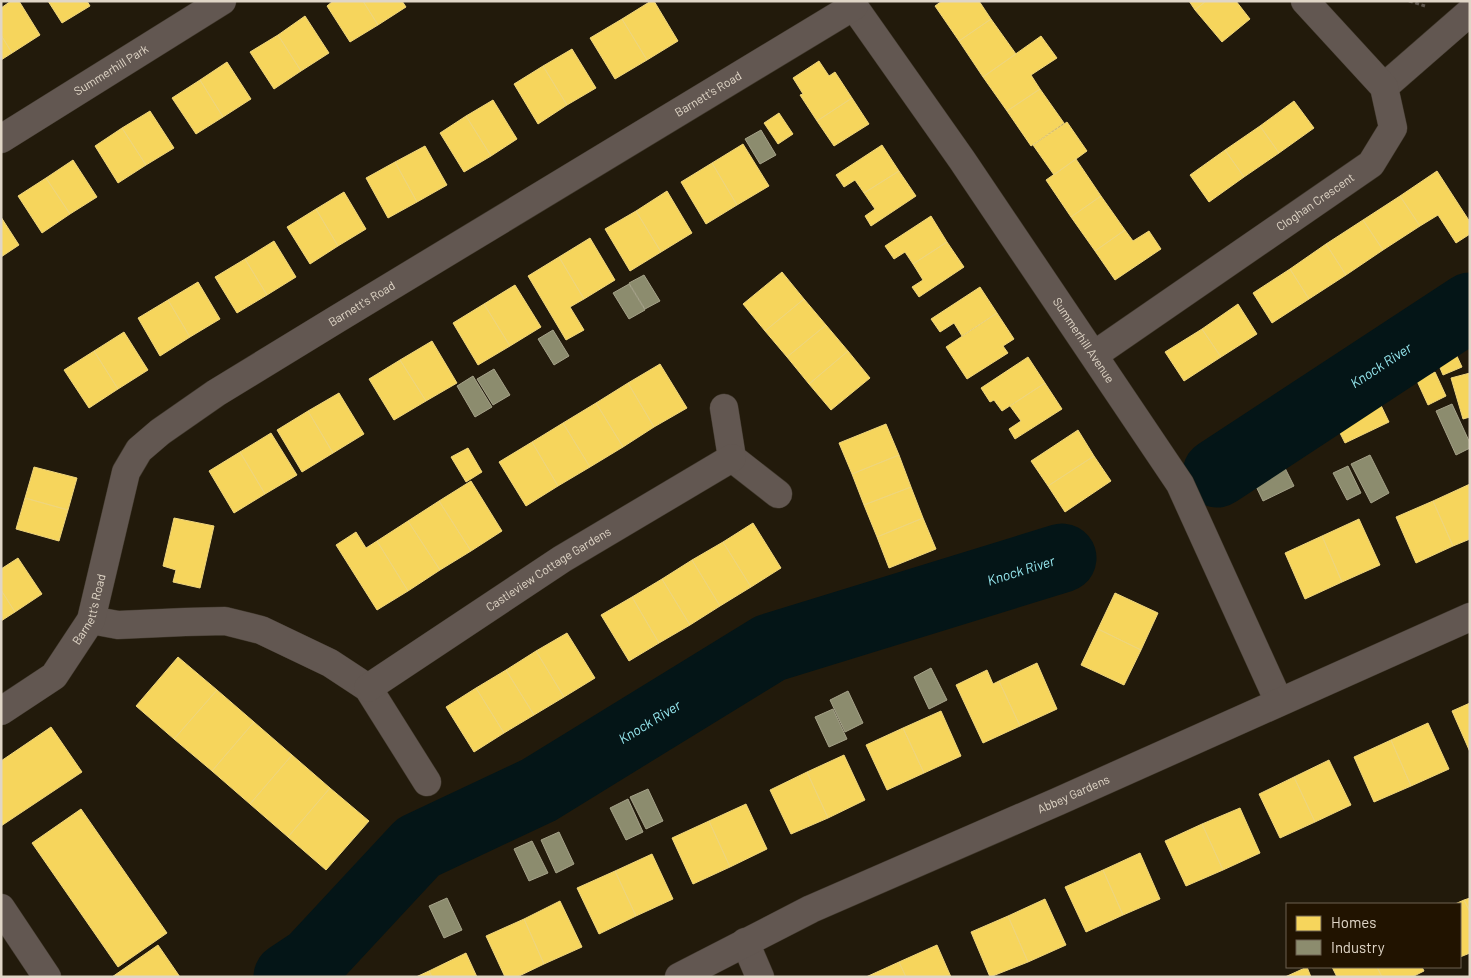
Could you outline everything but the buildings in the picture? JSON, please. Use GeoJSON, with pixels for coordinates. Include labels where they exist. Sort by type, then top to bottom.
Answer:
{"type":"FeatureCollection","features":[{"type":"Feature","properties":{"kind":"street","name":"Summerhill Park"},"geometry":{"type":"LineString","coordinates":[[1,139],[222,1]]}},
{"type":"Feature","properties":{"kind":"street"},"geometry":{"type":"LineString","coordinates":[[1304,1],[1384,87],[1470,12]]}},
{"type":"Feature","properties":{"kind":"street","name":"Summerhill Avenue"},"geometry":{"type":"LineString","coordinates":[[852,4],[962,160],[1180,484],[1279,702]]}},
{"type":"Feature","properties":{"kind":"street","name":"Barnett's Road"},"geometry":{"type":"LineString","coordinates":[[1,711],[54,676],[92,620],[126,472],[139,450],[160,432],[216,393],[852,4]]}},
{"type":"Feature","properties":{"kind":"street","name":"Cloghan Crescent"},"geometry":{"type":"LineString","coordinates":[[1094,355],[1371,164],[1392,128],[1384,87]]}},
{"type":"Feature","properties":{"kind":"street"},"geometry":{"type":"LineString","coordinates":[[724,408],[732,458],[778,494]]}},
{"type":"Feature","properties":{"kind":"street","name":"Castleview Cottage Gardens"},"geometry":{"type":"LineString","coordinates":[[368,688],[562,559],[732,458]]}},
{"type":"Feature","properties":{"kind":"street","name":"Abbey Gardens"},"geometry":{"type":"LineString","coordinates":[[679,977],[811,909],[1060,801],[1470,617]]}},
{"type":"Feature","properties":{"kind":"street"},"geometry":{"type":"LineString","coordinates":[[92,620],[118,625],[225,622],[261,630],[330,664],[368,688],[427,782]]}},
{"type":"Feature","properties":{"kind":"street"},"geometry":{"type":"LineString","coordinates":[[1,908],[47,977]]}},
{"type":"Feature","properties":{"kind":"street"},"geometry":{"type":"LineString","coordinates":[[745,942],[760,977]]}},
{"type":"Feature","properties":{"kind":"waterway","name":"Knock River"},"geometry":{"type":"LineString","coordinates":[[1217,473],[1470,307]]}},
{"type":"Feature","properties":{"kind":"waterway","name":"Knock River"},"geometry":{"type":"LineString","coordinates":[[288,977],[312,961],[418,847],[539,790],[770,648],[1062,558]]}}]}
